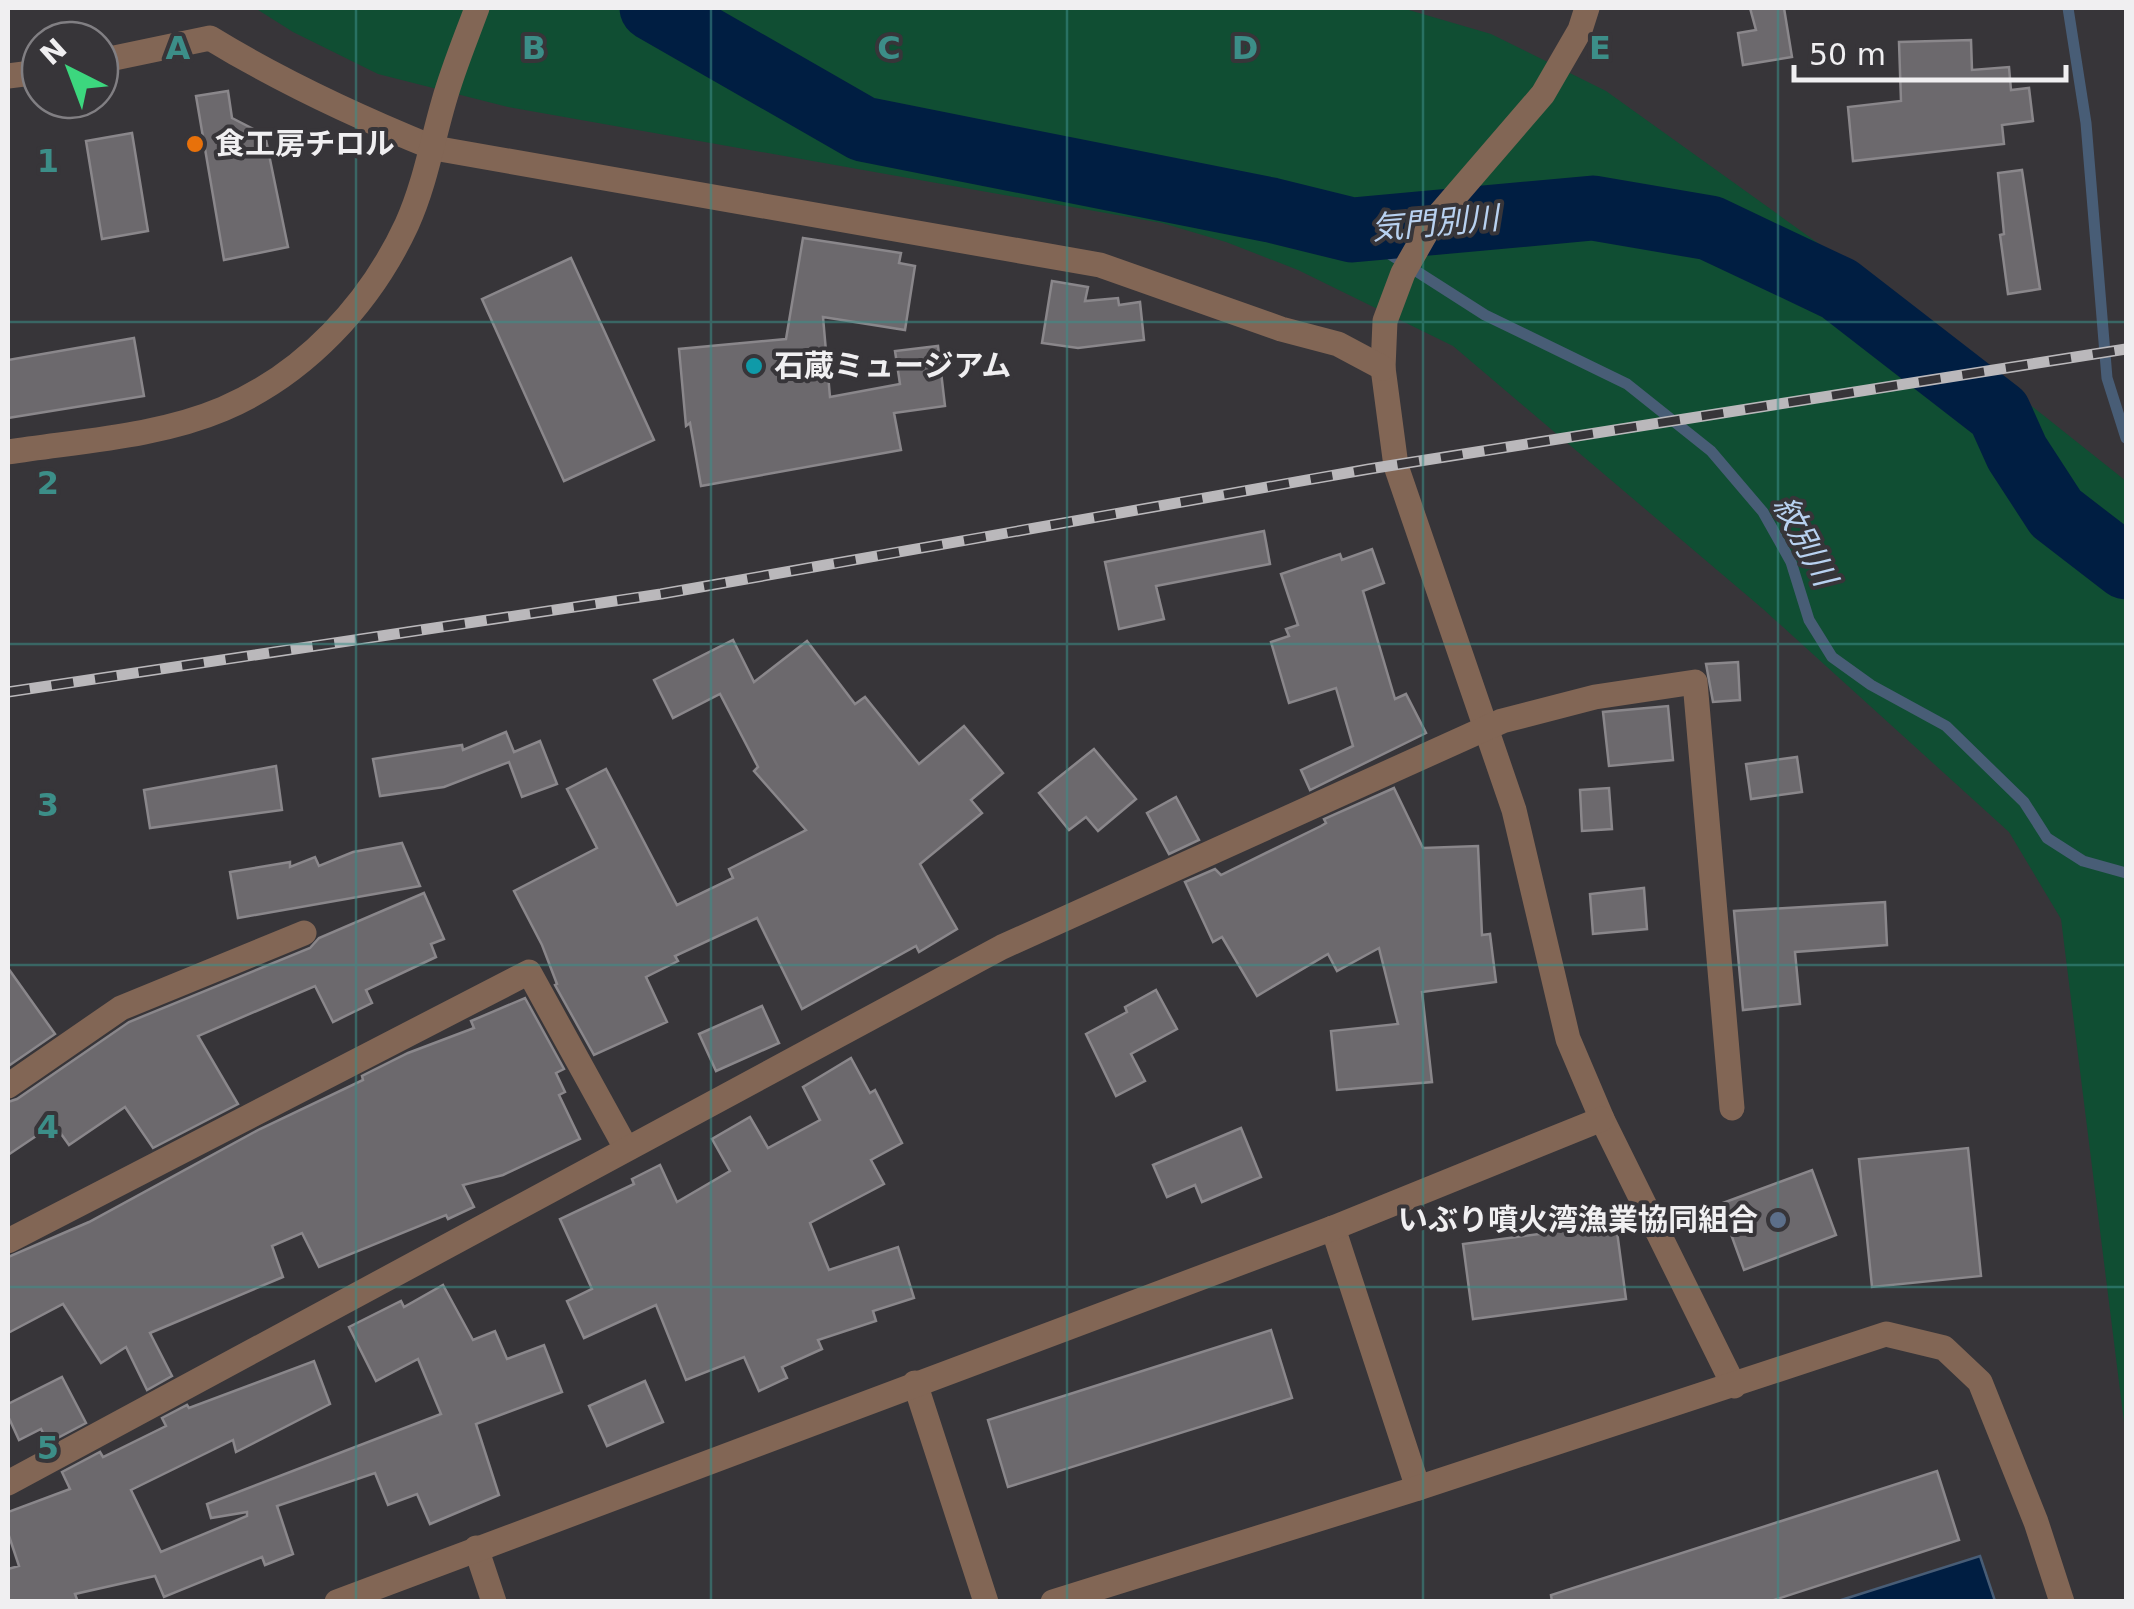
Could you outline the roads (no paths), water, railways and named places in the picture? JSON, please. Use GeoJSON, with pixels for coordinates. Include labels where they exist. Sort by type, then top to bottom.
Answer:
{"type":"FeatureCollection","features":[{"type":"Feature","properties":{"kind":"street"},"geometry":{"type":"LineString","coordinates":[[8,452],[153,429],[223,409],[280,376],[323,344],[383,268],[407,225],[477,8]]}},
{"type":"Feature","properties":{"kind":"street"},"geometry":{"type":"LineString","coordinates":[[1584,19],[1544,94],[1430,224],[1385,321],[1383,368],[1396,466],[1514,810],[1568,1039],[1602,1118],[1734,1386]]}},
{"type":"Feature","properties":{"kind":"street"},"geometry":{"type":"LineString","coordinates":[[120,58],[210,38],[344,112],[434,148],[1100,265],[1281,329],[1338,344],[1383,368]]}},
{"type":"Feature","properties":{"kind":"street"},"geometry":{"type":"LineString","coordinates":[[8,1482],[1002,947],[1484,728],[1595,697],[1695,682],[1732,1108]]}},
{"type":"Feature","properties":{"kind":"street"},"geometry":{"type":"LineString","coordinates":[[8,1086],[120,1008],[304,933]]}},
{"type":"Feature","properties":{"kind":"street"},"geometry":{"type":"LineString","coordinates":[[8,1241],[529,972],[626,1148]]}},
{"type":"Feature","properties":{"kind":"street"},"geometry":{"type":"LineString","coordinates":[[337,1602],[1332,1228],[1602,1118]]}},
{"type":"Feature","properties":{"kind":"street"},"geometry":{"type":"LineString","coordinates":[[1332,1228],[1418,1488]]}},
{"type":"Feature","properties":{"kind":"street"},"geometry":{"type":"LineString","coordinates":[[1053,1602],[1418,1488],[1886,1334],[1944,1348],[1980,1382],[2036,1522],[2062,1602]]}},
{"type":"Feature","properties":{"kind":"street"},"geometry":{"type":"LineString","coordinates":[[915,1382],[986,1602]]}},
{"type":"Feature","properties":{"kind":"street"},"geometry":{"type":"LineString","coordinates":[[476,1548],[494,1602]]}},
{"type":"Feature","properties":{"kind":"water"},"geometry":{"type":"Polygon","coordinates":[[[1980,1556],[1995,1601],[1838,1601],[1980,1556]]]}},
{"type":"Feature","properties":{"kind":"waterway","name":"気門別川"},"geometry":{"type":"LineString","coordinates":[[652,8],[863,129],[1271,210],[1352,230],[1593,208],[1710,228],[1839,289],[1999,413],[2017,453],[2056,513],[2126,567]]}},
{"type":"Feature","properties":{"kind":"waterway","name":"紋別川"},"geometry":{"type":"LineString","coordinates":[[2068,8],[2086,123],[2107,378],[2126,438]]}},
{"type":"Feature","properties":{"kind":"waterway","name":"紋別川"},"geometry":{"type":"LineString","coordinates":[[1352,230],[1485,315],[1627,384],[1711,451],[1763,512],[1791,562],[1809,620],[1832,657],[1871,685],[1946,726],[2024,802],[2047,838],[2083,861],[2126,873]]}},
{"type":"Feature","properties":{"kind":"railway"},"geometry":{"type":"LineString","coordinates":[[8,692],[661,594],[1369,469],[2126,349]]}},
{"type":"Feature","properties":{"kind":"place","name":"食工房チロル"},"geometry":{"type":"Point","coordinates":[195,144]}},
{"type":"Feature","properties":{"kind":"place","name":"石蔵ミュージアム"},"geometry":{"type":"Point","coordinates":[754,366]}},
{"type":"Feature","properties":{"kind":"place","name":"いぶり噴火湾漁業協同組合"},"geometry":{"type":"Point","coordinates":[1778,1220]}}]}
